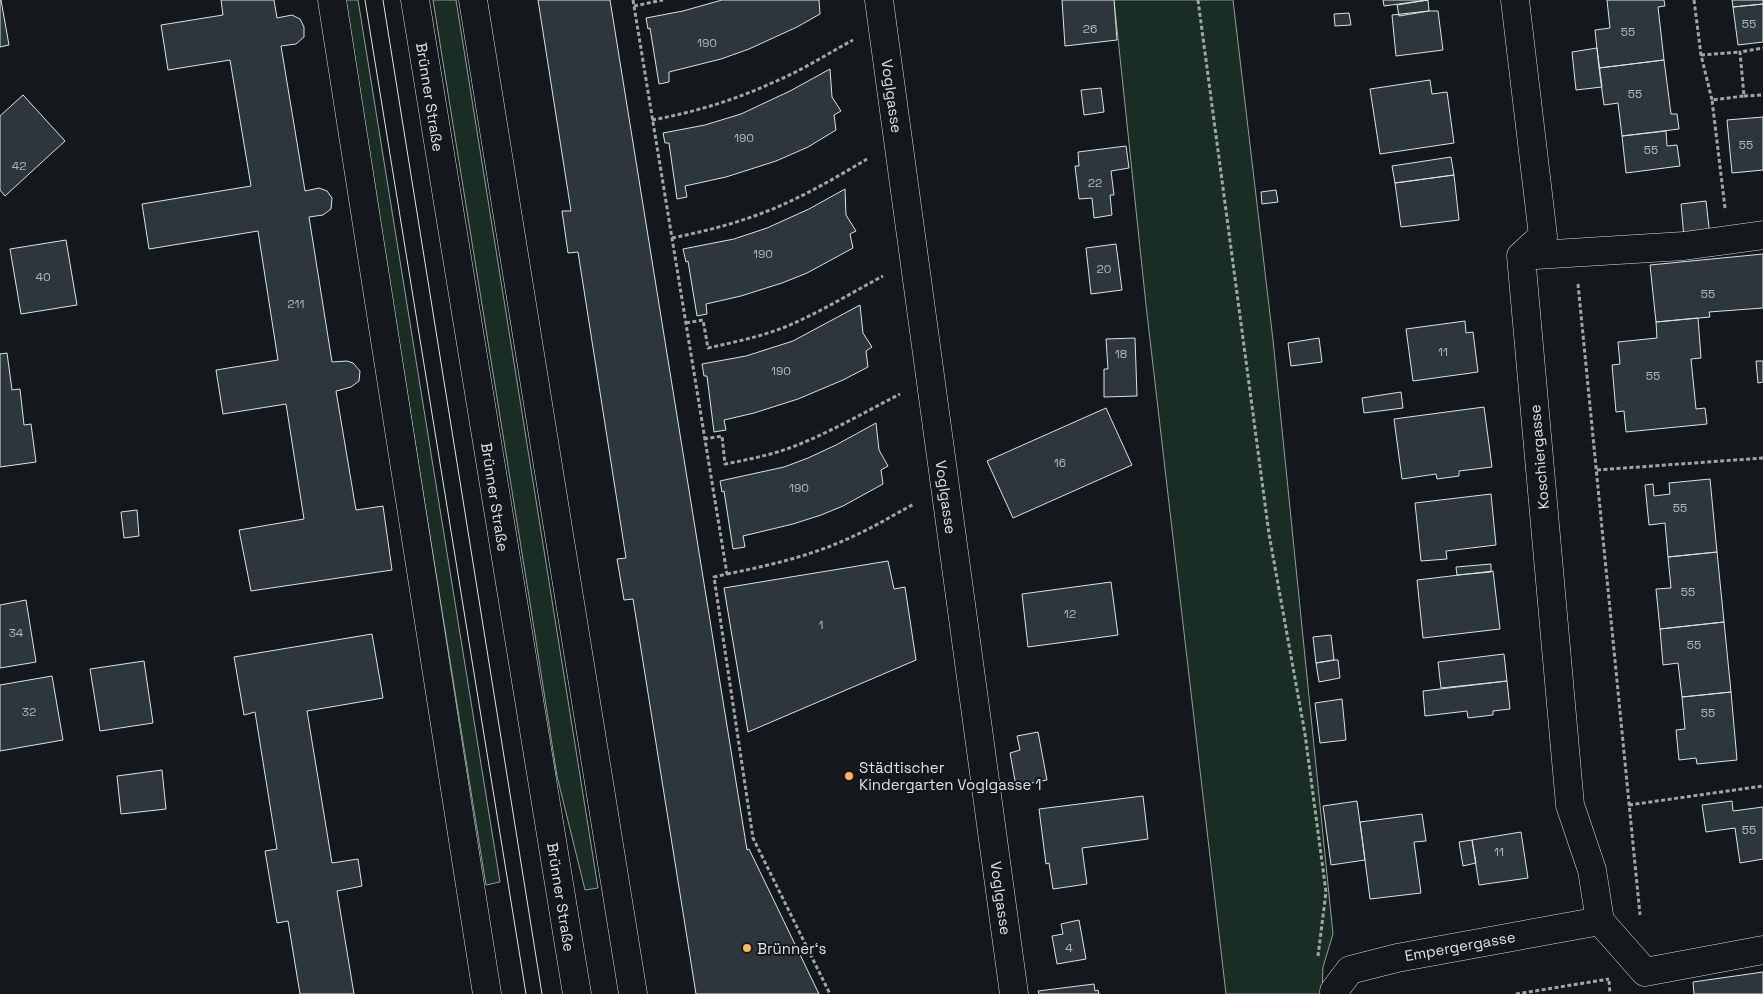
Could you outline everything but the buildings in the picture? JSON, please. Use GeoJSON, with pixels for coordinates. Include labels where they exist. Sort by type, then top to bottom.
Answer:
{"type":"FeatureCollection","features":[{"type":"Feature","properties":{"kind":"street"},"geometry":{"type":"LineString","coordinates":[[332,0],[487,994]]}},
{"type":"Feature","properties":{"kind":"street","name":"Brünner Straße"},"geometry":{"type":"LineString","coordinates":[[415,0],[577,994]]}},
{"type":"Feature","properties":{"kind":"street"},"geometry":{"type":"LineString","coordinates":[[473,0],[633,994]]}},
{"type":"Feature","properties":{"kind":"street"},"geometry":{"type":"LineString","coordinates":[[1515,0],[1543,236],[1521,256]]}},
{"type":"Feature","properties":{"kind":"street","name":"Voglgasse"},"geometry":{"type":"LineString","coordinates":[[880,12],[1014,994]]}},
{"type":"Feature","properties":{"kind":"street"},"geometry":{"type":"LineString","coordinates":[[1521,256],[1684,246],[1763,235]]}},
{"type":"Feature","properties":{"kind":"street","name":"Koschiergasse"},"geometry":{"type":"LineString","coordinates":[[1521,256],[1570,805],[1592,870],[1600,921]]}},
{"type":"Feature","properties":{"kind":"street"},"geometry":{"type":"LineString","coordinates":[[1600,921],[1645,972],[1763,950]]}},
{"type":"Feature","properties":{"kind":"street","name":"Empergergasse"},"geometry":{"type":"LineString","coordinates":[[1335,994],[1334,991],[1350,970],[1397,958],[1600,921]]}},
{"type":"Feature","properties":{"kind":"path"},"geometry":{"type":"LineString","coordinates":[[633,0],[727,574]]}},
{"type":"Feature","properties":{"kind":"path"},"geometry":{"type":"LineString","coordinates":[[634,6],[663,0]]}},
{"type":"Feature","properties":{"kind":"path"},"geometry":{"type":"LineString","coordinates":[[1198,0],[1269,534],[1305,734],[1326,892],[1318,957]]}},
{"type":"Feature","properties":{"kind":"path"},"geometry":{"type":"LineString","coordinates":[[1694,0],[1701,56],[1712,100],[1728,240]]}},
{"type":"Feature","properties":{"kind":"path"},"geometry":{"type":"LineString","coordinates":[[652,120],[694,112],[776,82],[880,12]]}},
{"type":"Feature","properties":{"kind":"path"},"geometry":{"type":"LineString","coordinates":[[1701,56],[1763,48]]}},
{"type":"Feature","properties":{"kind":"path"},"geometry":{"type":"LineString","coordinates":[[1740,52],[1744,96]]}},
{"type":"Feature","properties":{"kind":"path"},"geometry":{"type":"LineString","coordinates":[[1712,100],[1763,94]]}},
{"type":"Feature","properties":{"kind":"path"},"geometry":{"type":"LineString","coordinates":[[672,238],[711,230],[758,215],[830,180],[898,141]]}},
{"type":"Feature","properties":{"kind":"path"},"geometry":{"type":"LineString","coordinates":[[1575,252],[1640,916]]}},
{"type":"Feature","properties":{"kind":"path"},"geometry":{"type":"LineString","coordinates":[[686,323],[703,320],[708,348],[741,341],[784,327],[822,310],[883,276],[916,273]]}},
{"type":"Feature","properties":{"kind":"path"},"geometry":{"type":"LineString","coordinates":[[704,439],[722,436],[726,464],[766,456],[799,445],[836,428],[930,378]]}},
{"type":"Feature","properties":{"kind":"path"},"geometry":{"type":"LineString","coordinates":[[1596,470],[1763,458]]}},
{"type":"Feature","properties":{"kind":"path"},"geometry":{"type":"LineString","coordinates":[[830,994],[753,838],[714,577],[777,564],[815,552],[856,536],[914,504],[946,499]]}},
{"type":"Feature","properties":{"kind":"path"},"geometry":{"type":"LineString","coordinates":[[1629,805],[1763,786]]}},
{"type":"Feature","properties":{"kind":"path"},"geometry":{"type":"LineString","coordinates":[[1516,994],[1609,979],[1610,994]]}},
{"type":"Feature","properties":{"kind":"green space"},"geometry":{"type":"Polygon","coordinates":[[[344,0],[358,0],[500,882],[486,885],[344,0]]]}},
{"type":"Feature","properties":{"kind":"green space"},"geometry":{"type":"Polygon","coordinates":[[[433,0],[456,0],[598,888],[585,890],[557,776],[433,0]]]}},
{"type":"Feature","properties":{"kind":"green space"},"geometry":{"type":"Polygon","coordinates":[[[1114,0],[1233,0],[1273,340],[1333,934],[1323,967],[1322,994],[1226,994],[1146,305],[1114,0]]]}},
{"type":"Feature","properties":{"kind":"tram line"},"geometry":{"type":"LineString","coordinates":[[365,0],[526,994]]}},
{"type":"Feature","properties":{"kind":"tram line"},"geometry":{"type":"LineString","coordinates":[[383,0],[542,994]]}},
{"type":"Feature","properties":{"kind":"place","name":"Städtischer Kindergarten Voglgasse 1"},"geometry":{"type":"Point","coordinates":[849,776]}},
{"type":"Feature","properties":{"kind":"place","name":"Brünner‘s"},"geometry":{"type":"Point","coordinates":[747,948]}}]}
